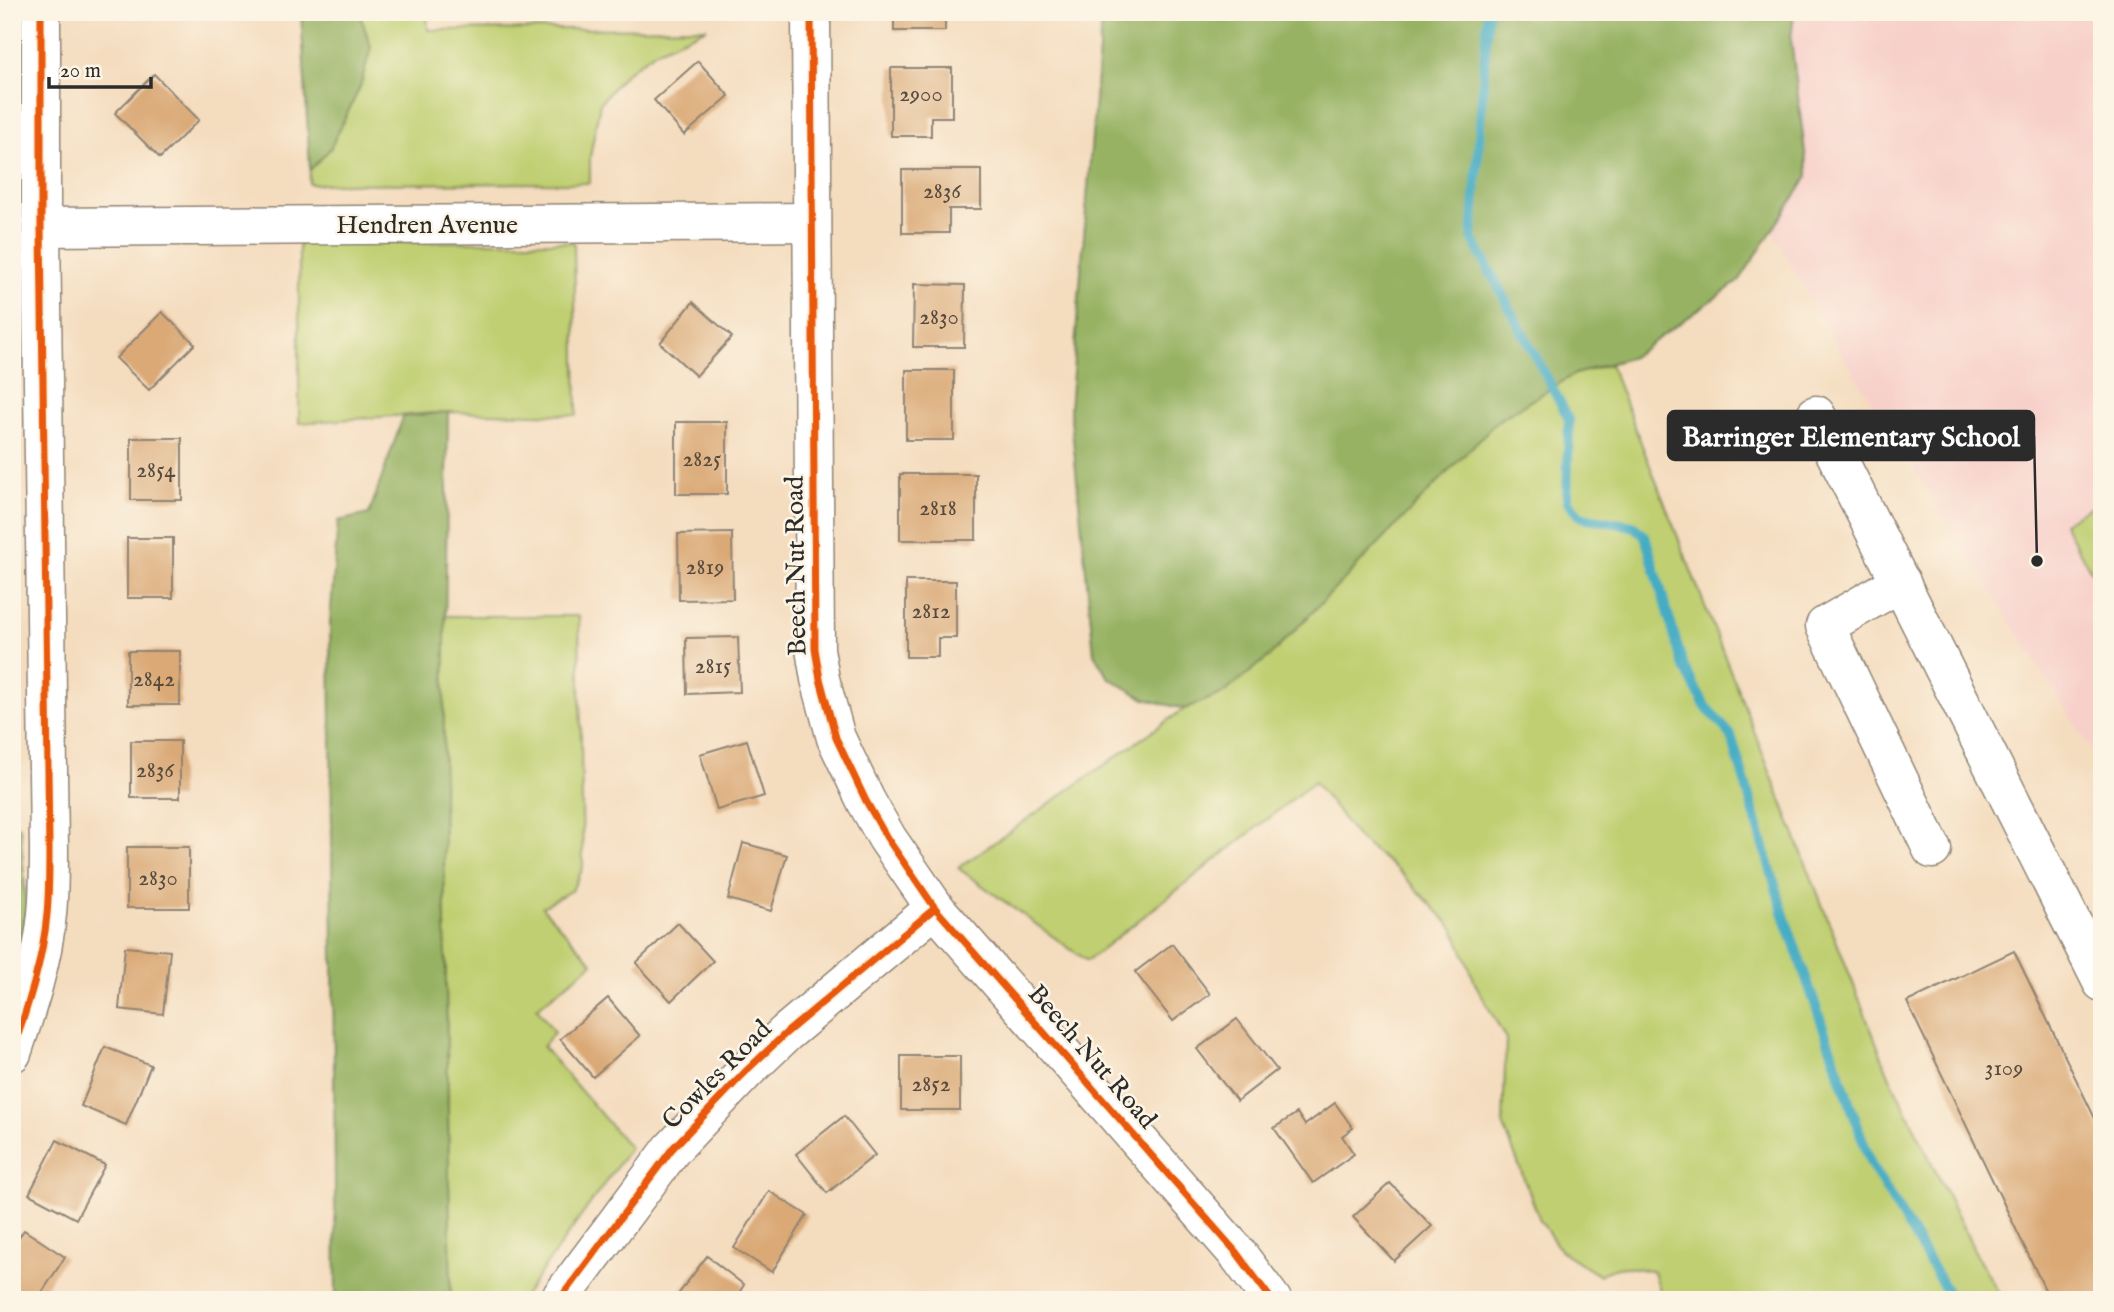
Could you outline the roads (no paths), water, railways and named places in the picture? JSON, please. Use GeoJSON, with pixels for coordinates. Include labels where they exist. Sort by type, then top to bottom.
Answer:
{"type":"FeatureCollection","features":[{"type":"Feature","properties":{"kind":"street"},"geometry":{"type":"LineString","coordinates":[[12,1053],[41,950],[47,916],[49,849],[41,12]]}},
{"type":"Feature","properties":{"kind":"street","name":"Beech Nut Road"},"geometry":{"type":"LineString","coordinates":[[811,12],[816,649],[820,679],[836,737],[887,838],[935,908],[1236,1252],[1272,1300]]}},
{"type":"Feature","properties":{"kind":"street","name":"Hendren Avenue"},"geometry":{"type":"LineString","coordinates":[[41,227],[812,222]]}},
{"type":"Feature","properties":{"kind":"street"},"geometry":{"type":"LineString","coordinates":[[1816,415],[2102,982]]}},
{"type":"Feature","properties":{"kind":"street"},"geometry":{"type":"LineString","coordinates":[[1901,582],[1825,626],[1932,849]]}},
{"type":"Feature","properties":{"kind":"street","name":"Cowles Road"},"geometry":{"type":"LineString","coordinates":[[559,1300],[672,1149],[747,1070],[786,1033],[935,908]]}},
{"type":"Feature","properties":{"kind":"waterway"},"geometry":{"type":"LineString","coordinates":[[1488,12],[1472,238],[1569,419],[1567,501],[1581,517],[1633,526],[1645,536],[1683,665],[1705,706],[1731,735],[1784,915],[1871,1164],[1952,1300]]}},
{"type":"Feature","properties":{"kind":"place","name":"Barringer Elementary School"},"geometry":{"type":"Point","coordinates":[2037,561]}}]}
